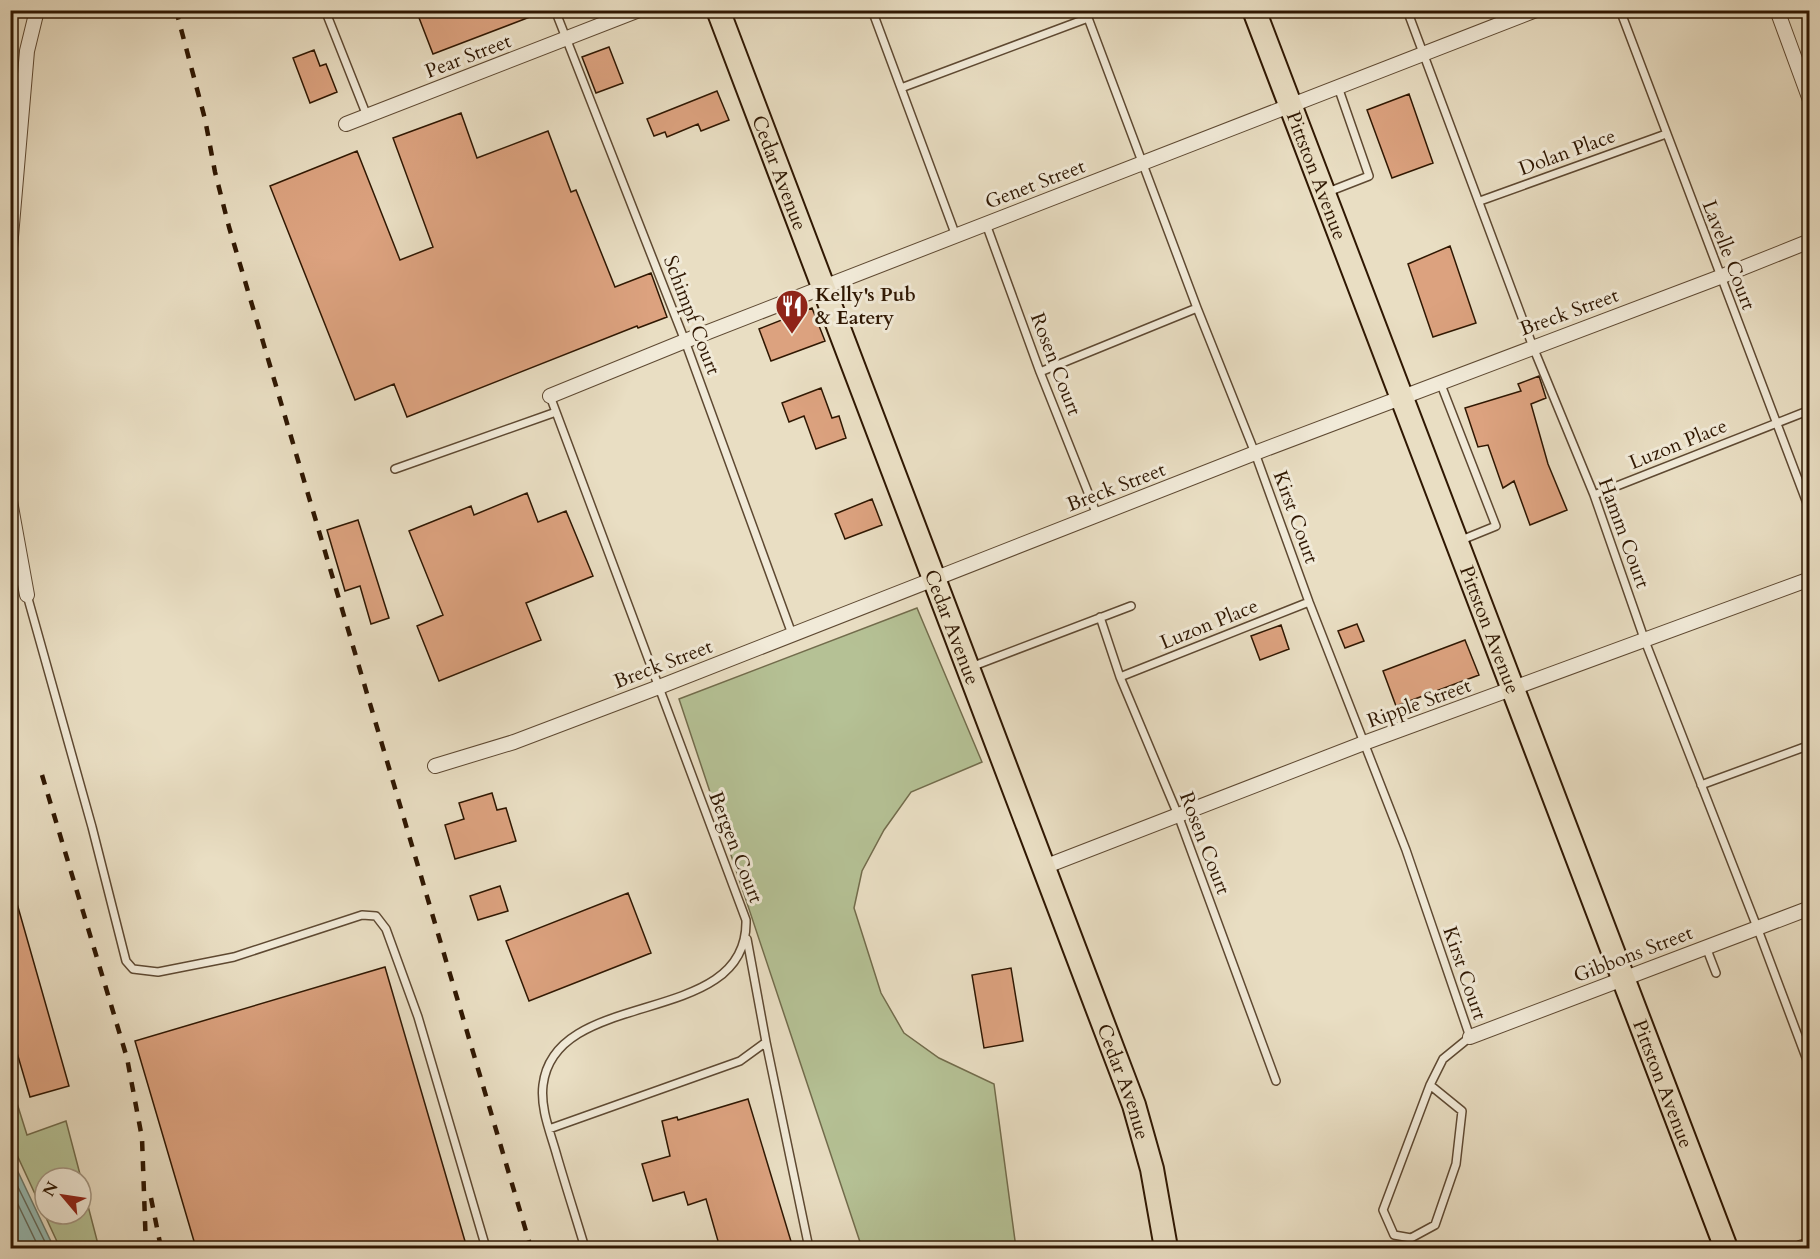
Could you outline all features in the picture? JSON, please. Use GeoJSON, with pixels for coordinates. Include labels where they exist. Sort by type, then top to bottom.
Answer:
{"type":"FeatureCollection","features":[{"type":"Feature","properties":{"kind":"main road","name":"Cedar Avenue"},"geometry":{"type":"LineString","coordinates":[[718,10],[1144,1136],[1167,1248]]}},
{"type":"Feature","properties":{"kind":"main road","name":"Pittston Avenue"},"geometry":{"type":"LineString","coordinates":[[1254,10],[1726,1248]]}},
{"type":"Feature","properties":{"kind":"street"},"geometry":{"type":"LineString","coordinates":[[10,248],[27,51],[37,10]]}},
{"type":"Feature","properties":{"kind":"street","name":"Pear Street"},"geometry":{"type":"LineString","coordinates":[[345,124],[639,10]]}},
{"type":"Feature","properties":{"kind":"street","name":"Genet Street"},"geometry":{"type":"LineString","coordinates":[[550,396],[685,341],[1536,10]]}},
{"type":"Feature","properties":{"kind":"street"},"geometry":{"type":"LineString","coordinates":[[1777,10],[1809,100]]}},
{"type":"Feature","properties":{"kind":"street","name":"Breck Street"},"geometry":{"type":"LineString","coordinates":[[435,766],[514,742],[659,687],[1255,453],[1720,277],[1809,241]]}},
{"type":"Feature","properties":{"kind":"street"},"geometry":{"type":"LineString","coordinates":[[10,501],[27,595]]}},
{"type":"Feature","properties":{"kind":"street","name":"Ripple Street"},"geometry":{"type":"LineString","coordinates":[[1044,867],[1364,743],[1809,579]]}},
{"type":"Feature","properties":{"kind":"street","name":"Gibbons Street"},"geometry":{"type":"LineString","coordinates":[[1470,1037],[1809,908]]}},
{"type":"Feature","properties":{"kind":"street"},"geometry":{"type":"LineString","coordinates":[[1800,1248],[1809,1245]]}},
{"type":"Feature","properties":{"kind":"lane"},"geometry":{"type":"LineString","coordinates":[[325,10],[367,116]]}},
{"type":"Feature","properties":{"kind":"lane","name":"Schimpf Court"},"geometry":{"type":"LineString","coordinates":[[555,10],[685,341],[792,634]]}},
{"type":"Feature","properties":{"kind":"lane"},"geometry":{"type":"LineString","coordinates":[[872,10],[956,236]]}},
{"type":"Feature","properties":{"kind":"lane","name":"Hamm Court"},"geometry":{"type":"LineString","coordinates":[[1407,10],[1533,346],[1594,495],[1645,641],[1757,927],[1809,1068]]}},
{"type":"Feature","properties":{"kind":"lane","name":"Lavelle Court"},"geometry":{"type":"LineString","coordinates":[[1620,10],[1809,511]]}},
{"type":"Feature","properties":{"kind":"lane"},"geometry":{"type":"LineString","coordinates":[[901,88],[1086,14]]}},
{"type":"Feature","properties":{"kind":"lane","name":"Kirst Court"},"geometry":{"type":"LineString","coordinates":[[1086,14],[1197,308],[1255,453],[1309,602],[1406,850],[1470,1037]]}},
{"type":"Feature","properties":{"kind":"lane"},"geometry":{"type":"LineString","coordinates":[[1323,194],[1369,176],[1338,87]]}},
{"type":"Feature","properties":{"kind":"lane","name":"Dolan Place"},"geometry":{"type":"LineString","coordinates":[[1480,201],[1666,134]]}},
{"type":"Feature","properties":{"kind":"lane","name":"Rosen Court"},"geometry":{"type":"LineString","coordinates":[[986,224],[1040,372],[1097,515]]}},
{"type":"Feature","properties":{"kind":"lane"},"geometry":{"type":"LineString","coordinates":[[1040,372],[1197,308]]}},
{"type":"Feature","properties":{"kind":"lane"},"geometry":{"type":"LineString","coordinates":[[1440,382],[1496,526],[1456,542]]}},
{"type":"Feature","properties":{"kind":"lane","name":"Bergen Court"},"geometry":{"type":"LineString","coordinates":[[550,396],[746,920],[746,936],[766,1042],[809,1248]]}},
{"type":"Feature","properties":{"kind":"lane","name":"Luzon Place"},"geometry":{"type":"LineString","coordinates":[[1594,495],[1809,410]]}},
{"type":"Feature","properties":{"kind":"lane"},"geometry":{"type":"LineString","coordinates":[[395,469],[556,412]]}},
{"type":"Feature","properties":{"kind":"lane"},"geometry":{"type":"LineString","coordinates":[[27,595],[93,827],[126,961],[134,969],[158,972],[234,957],[362,915],[375,916],[386,929],[418,1017],[486,1248]]}},
{"type":"Feature","properties":{"kind":"lane","name":"Luzon Place"},"geometry":{"type":"LineString","coordinates":[[1120,677],[1309,602]]}},
{"type":"Feature","properties":{"kind":"lane"},"geometry":{"type":"LineString","coordinates":[[968,668],[1131,606]]}},
{"type":"Feature","properties":{"kind":"lane","name":"Rosen Court"},"geometry":{"type":"LineString","coordinates":[[1100,617],[1120,677],[1178,815],[1276,1081]]}},
{"type":"Feature","properties":{"kind":"lane"},"geometry":{"type":"LineString","coordinates":[[1701,785],[1809,745]]}},
{"type":"Feature","properties":{"kind":"lane"},"geometry":{"type":"LineString","coordinates":[[585,1248],[549,1129],[543,1097],[546,1073],[560,1046],[570,1038],[587,1029],[718,979],[734,963],[742,950],[746,936]]}},
{"type":"Feature","properties":{"kind":"lane"},"geometry":{"type":"LineString","coordinates":[[1706,947],[1716,973]]}},
{"type":"Feature","properties":{"kind":"lane"},"geometry":{"type":"LineString","coordinates":[[1430,1085],[1462,1111],[1456,1164],[1435,1225],[1412,1238],[1394,1235],[1383,1210],[1430,1085],[1443,1059],[1470,1037]]}},
{"type":"Feature","properties":{"kind":"lane"},"geometry":{"type":"LineString","coordinates":[[549,1129],[740,1062],[766,1042]]}},
{"type":"Feature","properties":{"kind":"green space"},"geometry":{"type":"Polygon","coordinates":[[[917,608],[982,762],[911,792],[884,830],[862,871],[854,908],[881,993],[904,1033],[939,1058],[994,1084],[1016,1248],[862,1248],[679,699],[917,608]]]}},
{"type":"Feature","properties":{"kind":"green space"},"geometry":{"type":"Polygon","coordinates":[[[10,1081],[27,1135],[66,1121],[78,1166],[33,1166],[33,1190],[11,1142],[10,1081]]]}},
{"type":"Feature","properties":{"kind":"green space"},"geometry":{"type":"Polygon","coordinates":[[[93,1225],[99,1248],[60,1248],[50,1226],[93,1225]]]}},
{"type":"Feature","properties":{"kind":"water"},"geometry":{"type":"Polygon","coordinates":[[[10,1157],[33,1204],[33,1226],[44,1226],[54,1248],[11,1248],[10,1157]]]}},
{"type":"Feature","properties":{"kind":"building"},"geometry":{"type":"Polygon","coordinates":[[[416,10],[543,10],[543,12],[433,54],[416,10]]]}},
{"type":"Feature","properties":{"kind":"building"},"geometry":{"type":"Polygon","coordinates":[[[609,47],[623,83],[596,93],[582,57],[609,47]]]}},
{"type":"Feature","properties":{"kind":"building"},"geometry":{"type":"Polygon","coordinates":[[[314,50],[320,66],[326,64],[337,92],[310,103],[293,58],[314,50]]]}},
{"type":"Feature","properties":{"kind":"building"},"geometry":{"type":"Polygon","coordinates":[[[717,91],[729,120],[701,131],[698,124],[667,137],[665,132],[654,136],[647,119],[717,91]]]}},
{"type":"Feature","properties":{"kind":"building"},"geometry":{"type":"Polygon","coordinates":[[[1409,94],[1433,163],[1392,178],[1367,110],[1409,94]]]}},
{"type":"Feature","properties":{"kind":"building"},"geometry":{"type":"Polygon","coordinates":[[[461,113],[477,158],[548,131],[571,192],[576,190],[615,287],[651,273],[667,317],[638,328],[637,326],[407,417],[394,384],[355,400],[270,186],[357,151],[400,260],[433,247],[393,138],[461,113]]]}},
{"type":"Feature","properties":{"kind":"building"},"geometry":{"type":"Polygon","coordinates":[[[1450,246],[1476,323],[1433,337],[1408,264],[1450,246]]]}},
{"type":"Feature","properties":{"kind":"building","name":"Kelly's Pub & Eatery"},"geometry":{"type":"Polygon","coordinates":[[[812,308],[825,341],[771,361],[759,329],[812,308]]]}},
{"type":"Feature","properties":{"kind":"building"},"geometry":{"type":"Polygon","coordinates":[[[1539,376],[1546,398],[1531,404],[1548,464],[1567,510],[1530,525],[1514,481],[1503,488],[1488,445],[1478,447],[1465,408],[1521,391],[1518,384],[1539,376]]]}},
{"type":"Feature","properties":{"kind":"building"},"geometry":{"type":"Polygon","coordinates":[[[821,388],[832,418],[839,416],[846,438],[816,449],[804,416],[789,422],[782,403],[821,388]]]}},
{"type":"Feature","properties":{"kind":"building"},"geometry":{"type":"Polygon","coordinates":[[[527,493],[538,522],[566,511],[593,576],[526,603],[541,640],[439,681],[417,626],[443,615],[409,531],[471,506],[474,515],[527,493]]]}},
{"type":"Feature","properties":{"kind":"building"},"geometry":{"type":"Polygon","coordinates":[[[872,499],[882,525],[845,539],[835,514],[872,499]]]}},
{"type":"Feature","properties":{"kind":"building"},"geometry":{"type":"Polygon","coordinates":[[[358,520],[389,618],[371,624],[360,586],[345,591],[327,530],[358,520]]]}},
{"type":"Feature","properties":{"kind":"building"},"geometry":{"type":"Polygon","coordinates":[[[1357,624],[1364,641],[1345,648],[1338,631],[1357,624]]]}},
{"type":"Feature","properties":{"kind":"building"},"geometry":{"type":"Polygon","coordinates":[[[1281,625],[1289,649],[1260,660],[1251,636],[1281,625]]]}},
{"type":"Feature","properties":{"kind":"building"},"geometry":{"type":"Polygon","coordinates":[[[1465,640],[1479,675],[1396,706],[1383,671],[1465,640]]]}},
{"type":"Feature","properties":{"kind":"building"},"geometry":{"type":"Polygon","coordinates":[[[492,793],[497,810],[506,808],[516,841],[455,859],[445,825],[464,819],[459,803],[492,793]]]}},
{"type":"Feature","properties":{"kind":"building"},"geometry":{"type":"Polygon","coordinates":[[[500,886],[508,911],[478,920],[470,896],[500,886]]]}},
{"type":"Feature","properties":{"kind":"building"},"geometry":{"type":"Polygon","coordinates":[[[10,893],[14,893],[69,1086],[30,1097],[10,1029],[10,893]]]}},
{"type":"Feature","properties":{"kind":"building"},"geometry":{"type":"Polygon","coordinates":[[[628,893],[651,953],[529,1001],[506,941],[628,893]]]}},
{"type":"Feature","properties":{"kind":"building"},"geometry":{"type":"Polygon","coordinates":[[[385,967],[467,1248],[196,1248],[135,1041],[385,967]]]}},
{"type":"Feature","properties":{"kind":"building"},"geometry":{"type":"Polygon","coordinates":[[[1011,968],[1023,1041],[984,1048],[972,975],[1011,968]]]}},
{"type":"Feature","properties":{"kind":"building"},"geometry":{"type":"Polygon","coordinates":[[[748,1099],[793,1248],[720,1248],[706,1199],[688,1205],[684,1192],[653,1201],[642,1164],[670,1156],[662,1121],[677,1117],[678,1120],[748,1099]]]}},
{"type":"Feature","properties":{"kind":"railway"},"geometry":{"type":"LineString","coordinates":[[176,10],[205,119],[229,227],[531,1248]]}},
{"type":"Feature","properties":{"kind":"railway"},"geometry":{"type":"LineString","coordinates":[[42,775],[127,1058],[142,1138],[146,1248]]}},
{"type":"Feature","properties":{"kind":"railway"},"geometry":{"type":"LineString","coordinates":[[151,1198],[161,1248]]}},
{"type":"Feature","properties":{"kind":"place","name":"Kelly's Pub & Eatery"},"geometry":{"type":"Point","coordinates":[792,335]}}]}
